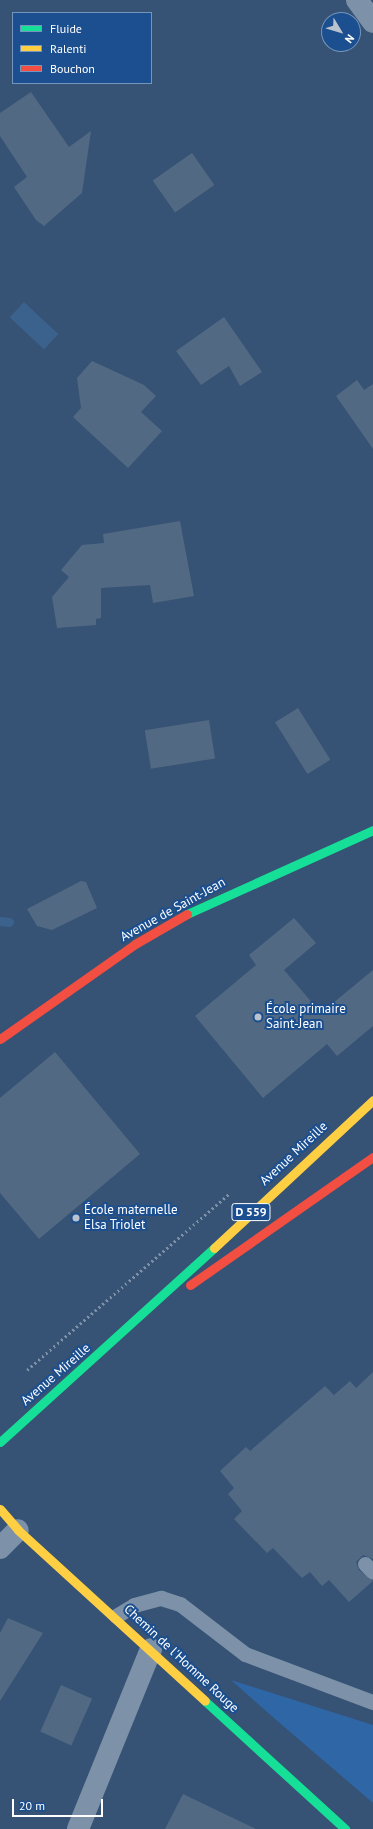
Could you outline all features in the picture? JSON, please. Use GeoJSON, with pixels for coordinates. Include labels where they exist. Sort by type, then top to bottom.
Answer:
{"type":"FeatureCollection","features":[{"type":"Feature","properties":{"kind":"street"},"geometry":{"type":"LineString","coordinates":[[357,0],[373,22]]}},
{"type":"Feature","properties":{"kind":"street","name":"Avenue de Saint-Jean"},"geometry":{"type":"LineString","coordinates":[[0,1039],[135,944],[199,908],[373,830]]}},
{"type":"Feature","properties":{"kind":"street","name":"Avenue Mireille"},"geometry":{"type":"LineString","coordinates":[[0,1442],[130,1327],[373,1100]]}},
{"type":"Feature","properties":{"kind":"street","name":"Avenue Mireille"},"geometry":{"type":"LineString","coordinates":[[130,1327],[373,1157]]}},
{"type":"Feature","properties":{"kind":"street","name":"Chemin de l'Homme Rouge"},"geometry":{"type":"LineString","coordinates":[[0,1509],[18,1530],[116,1616],[345,1829]]}},
{"type":"Feature","properties":{"kind":"street"},"geometry":{"type":"LineString","coordinates":[[0,1548],[18,1530]]}},
{"type":"Feature","properties":{"kind":"street"},"geometry":{"type":"LineString","coordinates":[[78,1829],[152,1649]]}},
{"type":"Feature","properties":{"kind":"lane"},"geometry":{"type":"LineString","coordinates":[[116,1616],[134,1605],[161,1598],[180,1604],[245,1654],[373,1702]]}},
{"type":"Feature","properties":{"kind":"path"},"geometry":{"type":"LineString","coordinates":[[27,1370],[236,1188]]}},
{"type":"Feature","properties":{"kind":"shaded area"},"geometry":{"type":"Polygon","coordinates":[[[24,302],[58,334],[44,349],[10,317],[24,302]]]}},
{"type":"Feature","properties":{"kind":"shaded area"},"geometry":{"type":"Polygon","coordinates":[[[231,1680],[373,1725],[373,1803],[275,1719],[231,1680]]]}},
{"type":"Feature","properties":{"kind":"building"},"geometry":{"type":"Polygon","coordinates":[[[31,92],[69,147],[91,131],[82,193],[44,226],[36,220],[14,187],[27,177],[0,136],[0,113],[31,92]]]}},
{"type":"Feature","properties":{"kind":"building"},"geometry":{"type":"Polygon","coordinates":[[[192,153],[214,185],[175,212],[153,181],[192,153]]]}},
{"type":"Feature","properties":{"kind":"building"},"geometry":{"type":"Polygon","coordinates":[[[224,317],[262,372],[240,386],[229,366],[201,385],[176,351],[224,317]]]}},
{"type":"Feature","properties":{"kind":"building"},"geometry":{"type":"Polygon","coordinates":[[[92,361],[144,385],[156,396],[141,412],[162,431],[128,468],[73,417],[81,408],[77,378],[92,361]]]}},
{"type":"Feature","properties":{"kind":"building"},"geometry":{"type":"Polygon","coordinates":[[[357,380],[364,390],[373,384],[373,449],[336,396],[357,380]]]}},
{"type":"Feature","properties":{"kind":"building"},"geometry":{"type":"Polygon","coordinates":[[[180,521],[194,596],[153,603],[150,585],[101,588],[101,618],[96,619],[96,625],[57,628],[52,597],[69,577],[61,570],[82,545],[104,543],[103,534],[180,521]]]}},
{"type":"Feature","properties":{"kind":"building"},"geometry":{"type":"Polygon","coordinates":[[[298,708],[330,760],[307,774],[275,722],[298,708]]]}},
{"type":"Feature","properties":{"kind":"building"},"geometry":{"type":"Polygon","coordinates":[[[209,720],[215,759],[151,769],[145,730],[209,720]]]}},
{"type":"Feature","properties":{"kind":"building"},"geometry":{"type":"Polygon","coordinates":[[[81,881],[86,882],[97,908],[52,930],[37,926],[27,909],[81,881]]]}},
{"type":"Feature","properties":{"kind":"building"},"geometry":{"type":"Polygon","coordinates":[[[294,918],[316,943],[284,970],[321,1013],[373,970],[373,1026],[337,1056],[327,1044],[263,1098],[195,1016],[256,965],[249,955],[294,918]]]}},
{"type":"Feature","properties":{"kind":"building"},"geometry":{"type":"Polygon","coordinates":[[[55,1052],[140,1154],[39,1239],[0,1193],[0,1098],[55,1052]]]}},
{"type":"Feature","properties":{"kind":"building"},"geometry":{"type":"Polygon","coordinates":[[[373,1372],[373,1559],[363,1555],[356,1562],[359,1570],[373,1581],[349,1602],[329,1580],[322,1586],[310,1572],[302,1578],[273,1548],[267,1553],[234,1519],[242,1511],[228,1494],[234,1488],[220,1471],[246,1447],[250,1451],[325,1386],[334,1395],[350,1381],[356,1388],[373,1372]]]}},
{"type":"Feature","properties":{"kind":"building"},"geometry":{"type":"Polygon","coordinates":[[[8,1618],[43,1633],[0,1701],[0,1633],[8,1618]]]}},
{"type":"Feature","properties":{"kind":"building"},"geometry":{"type":"Polygon","coordinates":[[[61,1685],[92,1699],[71,1745],[40,1732],[61,1685]]]}},
{"type":"Feature","properties":{"kind":"building"},"geometry":{"type":"Polygon","coordinates":[[[183,1794],[256,1829],[165,1829],[183,1794]]]}},
{"type":"Feature","properties":{"kind":"waterway"},"geometry":{"type":"LineString","coordinates":[[0,921],[9,922]]}},
{"type":"Feature","properties":{"kind":"traffic: fast"},"geometry":{"type":"LineString","coordinates":[[187,914],[373,830]]}},
{"type":"Feature","properties":{"kind":"traffic: fast"},"geometry":{"type":"LineString","coordinates":[[0,1442],[214,1248]]}},
{"type":"Feature","properties":{"kind":"traffic: fast"},"geometry":{"type":"LineString","coordinates":[[205,1701],[345,1829]]}},
{"type":"Feature","properties":{"kind":"traffic: slow"},"geometry":{"type":"LineString","coordinates":[[214,1248],[373,1100]]}},
{"type":"Feature","properties":{"kind":"traffic: slow"},"geometry":{"type":"LineString","coordinates":[[0,1509],[18,1530],[205,1701]]}},
{"type":"Feature","properties":{"kind":"traffic: jam"},"geometry":{"type":"LineString","coordinates":[[0,1039],[135,944],[187,914]]}},
{"type":"Feature","properties":{"kind":"traffic: jam"},"geometry":{"type":"LineString","coordinates":[[190,1285],[373,1157]]}},
{"type":"Feature","properties":{"kind":"place","name":"École primaire Saint-Jean"},"geometry":{"type":"Point","coordinates":[258,1017]}},
{"type":"Feature","properties":{"kind":"place","name":"École maternelle Elsa Triolet"},"geometry":{"type":"Point","coordinates":[76,1218]}}]}
